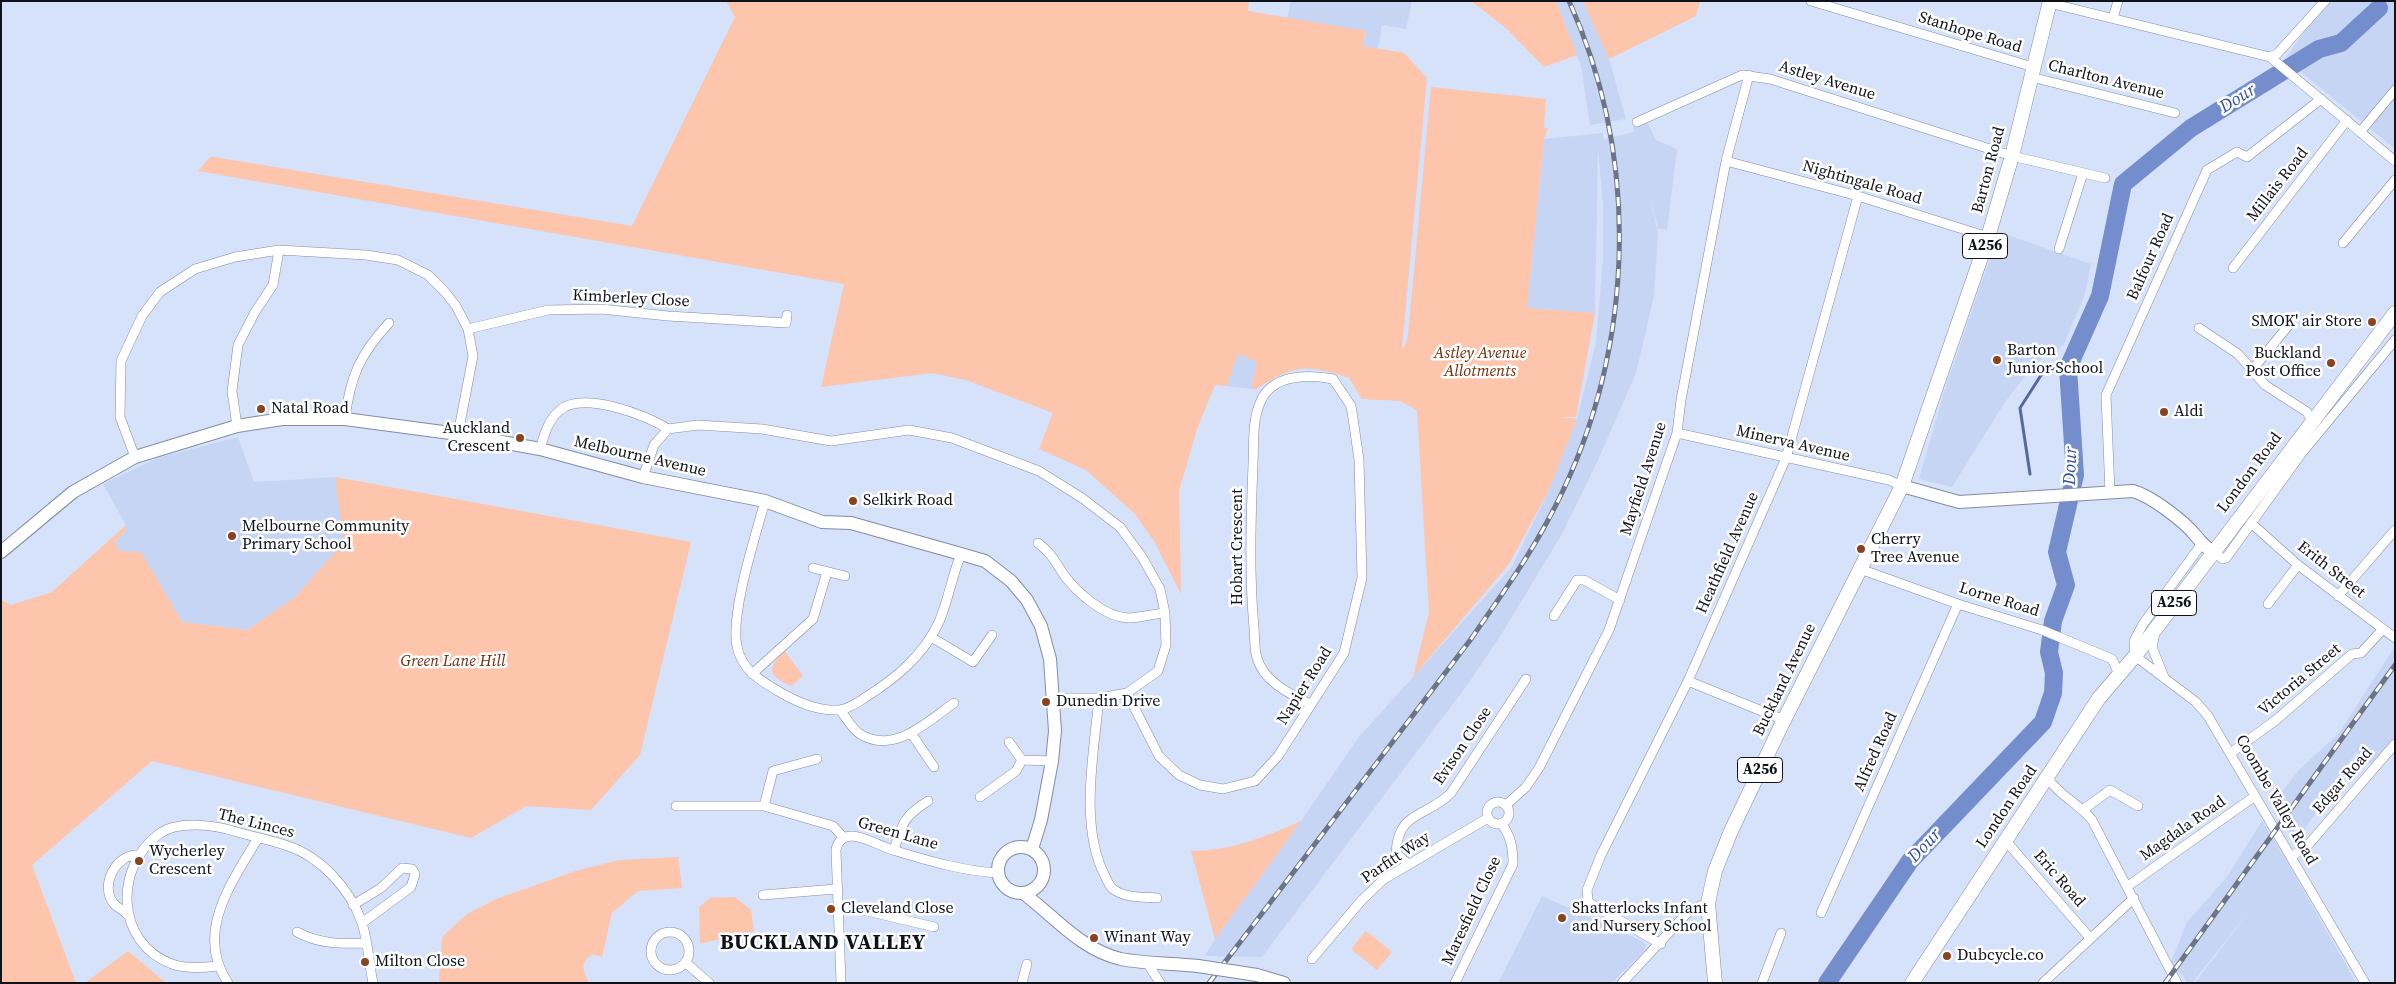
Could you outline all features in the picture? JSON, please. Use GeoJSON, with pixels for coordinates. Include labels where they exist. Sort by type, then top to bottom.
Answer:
{"type":"FeatureCollection","features":[{"type":"Feature","properties":{"kind":"main road","name":"Barton Road"},"geometry":{"type":"LineString","coordinates":[[1902,486],[1988,236],[2012,156],[2049,2]]}},
{"type":"Feature","properties":{"kind":"main road","name":"London Road"},"geometry":{"type":"LineString","coordinates":[[1912,983],[2100,698],[2156,627],[2207,548],[2296,451],[2312,421],[2395,314]]}},
{"type":"Feature","properties":{"kind":"main road","name":"Buckland Avenue"},"geometry":{"type":"LineString","coordinates":[[1714,983],[1708,903],[1715,872],[1731,831],[1784,720],[1902,486]]}},
{"type":"Feature","properties":{"kind":"street","name":"Stanhope Road"},"geometry":{"type":"LineString","coordinates":[[1811,1],[2032,72]]}},
{"type":"Feature","properties":{"kind":"street"},"geometry":{"type":"LineString","coordinates":[[2113,18],[2118,1]]}},
{"type":"Feature","properties":{"kind":"street"},"geometry":{"type":"LineString","coordinates":[[2270,58],[2277,54],[2326,1]]}},
{"type":"Feature","properties":{"kind":"street"},"geometry":{"type":"LineString","coordinates":[[2049,2],[2270,58],[2361,131],[2395,161]]}},
{"type":"Feature","properties":{"kind":"street","name":"Charlton Avenue"},"geometry":{"type":"LineString","coordinates":[[2032,72],[2175,113]]}},
{"type":"Feature","properties":{"kind":"street","name":"Astley Avenue"},"geometry":{"type":"LineString","coordinates":[[1637,122],[1742,75],[1749,75],[1770,78],[2012,156],[2104,178]]}},
{"type":"Feature","properties":{"kind":"street","name":"Mayfield Avenue"},"geometry":{"type":"LineString","coordinates":[[1488,818],[1487,810],[1491,804],[1498,802],[1506,805],[1526,787],[1539,768],[1608,630],[1620,600],[1677,433],[1681,400],[1726,160],[1749,75]]}},
{"type":"Feature","properties":{"kind":"street"},"geometry":{"type":"LineString","coordinates":[[2361,131],[2395,90]]}},
{"type":"Feature","properties":{"kind":"street","name":"Balfour Road"},"geometry":{"type":"LineString","coordinates":[[2110,493],[2106,395],[2207,170],[2237,152],[2247,157],[2321,99]]}},
{"type":"Feature","properties":{"kind":"street","name":"Millais Road"},"geometry":{"type":"LineString","coordinates":[[2233,268],[2347,120]]}},
{"type":"Feature","properties":{"kind":"street","name":"Nightingale Road"},"geometry":{"type":"LineString","coordinates":[[1726,160],[1858,196],[1988,236]]}},
{"type":"Feature","properties":{"kind":"street"},"geometry":{"type":"LineString","coordinates":[[2059,249],[2083,173]]}},
{"type":"Feature","properties":{"kind":"street"},"geometry":{"type":"LineString","coordinates":[[2343,242],[2395,180]]}},
{"type":"Feature","properties":{"kind":"street","name":"Heathfield Avenue"},"geometry":{"type":"LineString","coordinates":[[1660,944],[1591,904],[1588,901],[1587,890],[1601,856],[1688,681],[1786,458],[1858,196]]}},
{"type":"Feature","properties":{"kind":"street"},"geometry":{"type":"LineString","coordinates":[[237,426],[232,391],[238,345],[255,312],[273,285],[279,250]]}},
{"type":"Feature","properties":{"kind":"street"},"geometry":{"type":"LineString","coordinates":[[135,457],[120,417],[122,362],[142,316],[160,292],[195,269],[235,257],[279,250],[366,255],[398,260],[428,275],[438,285],[456,306],[468,329],[472,356],[458,434]]}},
{"type":"Feature","properties":{"kind":"street","name":"Kimberley Close"},"geometry":{"type":"LineString","coordinates":[[468,329],[548,310],[601,309],[668,316],[786,323],[786,315]]}},
{"type":"Feature","properties":{"kind":"street"},"geometry":{"type":"LineString","coordinates":[[345,419],[348,392],[356,368],[364,351],[389,323]]}},
{"type":"Feature","properties":{"kind":"street"},"geometry":{"type":"LineString","coordinates":[[2253,369],[2288,326]]}},
{"type":"Feature","properties":{"kind":"street"},"geometry":{"type":"LineString","coordinates":[[2198,328],[2238,354],[2265,385],[2308,412],[2312,421]]}},
{"type":"Feature","properties":{"kind":"street"},"geometry":{"type":"LineString","coordinates":[[1902,486],[1958,502],[2133,491],[2146,495],[2197,536],[2207,548],[2223,559],[2226,558],[2251,523],[2296,451],[2395,340]]}},
{"type":"Feature","properties":{"kind":"street","name":"Napier Road"},"geometry":{"type":"LineString","coordinates":[[1127,693],[1159,756],[1171,768],[1179,775],[1200,785],[1223,789],[1255,781],[1278,756],[1344,653],[1362,578],[1359,460],[1352,406],[1333,379],[1311,375],[1289,378]]}},
{"type":"Feature","properties":{"kind":"street","name":"Hobart Crescent"},"geometry":{"type":"LineString","coordinates":[[1289,378],[1270,388],[1260,402],[1256,425],[1251,500],[1252,600],[1257,658],[1267,676],[1286,691],[1310,704]]}},
{"type":"Feature","properties":{"kind":"street"},"geometry":{"type":"LineString","coordinates":[[540,448],[549,424],[559,410],[580,402],[596,403],[653,420],[668,429],[698,425],[724,425],[762,429],[831,441],[909,430],[952,438],[1039,471],[1082,498],[1120,527],[1142,557],[1160,589],[1165,613],[1166,646],[1158,671],[1127,693],[1099,698],[1054,698]]}},
{"type":"Feature","properties":{"kind":"street","name":"Melbourne Avenue"},"geometry":{"type":"LineString","coordinates":[[1,552],[73,492],[135,457],[237,426],[282,419],[345,419],[458,434],[540,448],[643,477],[765,501],[822,522],[851,523],[961,554],[985,561],[1011,581],[1028,600],[1042,626],[1050,659],[1055,731],[1052,761],[1041,820],[1032,849]]}},
{"type":"Feature","properties":{"kind":"street"},"geometry":{"type":"LineString","coordinates":[[643,477],[654,445],[668,429]]}},
{"type":"Feature","properties":{"kind":"street","name":"Minerva Avenue"},"geometry":{"type":"LineString","coordinates":[[1677,433],[1889,480],[1902,486]]}},
{"type":"Feature","properties":{"kind":"street"},"geometry":{"type":"LineString","coordinates":[[765,501],[748,566],[737,627],[736,644],[740,659],[752,674],[765,684],[811,708],[840,710],[850,707],[896,678],[931,637],[939,620],[961,554]]}},
{"type":"Feature","properties":{"kind":"street","name":"Erith Street"},"geometry":{"type":"LineString","coordinates":[[2251,523],[2298,565],[2395,638]]}},
{"type":"Feature","properties":{"kind":"street"},"geometry":{"type":"LineString","coordinates":[[2338,596],[2395,530]]}},
{"type":"Feature","properties":{"kind":"street"},"geometry":{"type":"LineString","coordinates":[[1038,543],[1053,555],[1077,590],[1098,606],[1111,613],[1128,618],[1165,613]]}},
{"type":"Feature","properties":{"kind":"street","name":"London Road"},"geometry":{"type":"LineString","coordinates":[[2135,656],[2134,641],[2143,624],[2207,548]]}},
{"type":"Feature","properties":{"kind":"street"},"geometry":{"type":"LineString","coordinates":[[2268,604],[2298,565]]}},
{"type":"Feature","properties":{"kind":"street"},"geometry":{"type":"LineString","coordinates":[[814,568],[845,576]]}},
{"type":"Feature","properties":{"kind":"street","name":"Lorne Road"},"geometry":{"type":"LineString","coordinates":[[1860,569],[1958,604],[2065,638],[2112,659],[2119,674]]}},
{"type":"Feature","properties":{"kind":"street"},"geometry":{"type":"LineString","coordinates":[[752,674],[813,619],[827,572]]}},
{"type":"Feature","properties":{"kind":"street"},"geometry":{"type":"LineString","coordinates":[[1554,616],[1577,580],[1584,580],[1620,600]]}},
{"type":"Feature","properties":{"kind":"street","name":"Alfred Road"},"geometry":{"type":"LineString","coordinates":[[1821,913],[1958,604]]}},
{"type":"Feature","properties":{"kind":"street"},"geometry":{"type":"LineString","coordinates":[[2156,627],[2152,646],[2164,678]]}},
{"type":"Feature","properties":{"kind":"street","name":"Victoria Street"},"geometry":{"type":"LineString","coordinates":[[2232,752],[2272,724],[2352,654],[2361,653],[2383,629]]}},
{"type":"Feature","properties":{"kind":"street"},"geometry":{"type":"LineString","coordinates":[[931,637],[973,662],[992,635]]}},
{"type":"Feature","properties":{"kind":"street","name":"Coombe Valley Road"},"geometry":{"type":"LineString","coordinates":[[2135,656],[2196,702],[2208,716],[2232,752],[2255,796],[2365,983]]}},
{"type":"Feature","properties":{"kind":"street","name":"Evison Close"},"geometry":{"type":"LineString","coordinates":[[1408,864],[1396,853],[1396,837],[1403,824],[1415,814],[1441,803],[1451,793],[1526,679]]}},
{"type":"Feature","properties":{"kind":"street"},"geometry":{"type":"LineString","coordinates":[[1688,681],[1784,720]]}},
{"type":"Feature","properties":{"kind":"street"},"geometry":{"type":"LineString","coordinates":[[1099,698],[1092,777],[1092,840],[1094,848],[1099,864],[1111,888],[1128,896],[1157,898]]}},
{"type":"Feature","properties":{"kind":"street"},"geometry":{"type":"LineString","coordinates":[[840,710],[860,734],[874,740],[893,741],[911,733],[954,703]]}},
{"type":"Feature","properties":{"kind":"street"},"geometry":{"type":"LineString","coordinates":[[911,733],[934,767]]}},
{"type":"Feature","properties":{"kind":"street"},"geometry":{"type":"LineString","coordinates":[[1009,742],[1022,760]]}},
{"type":"Feature","properties":{"kind":"street","name":"Edgar Road"},"geometry":{"type":"LineString","coordinates":[[2291,857],[2308,845],[2395,744]]}},
{"type":"Feature","properties":{"kind":"street"},"geometry":{"type":"LineString","coordinates":[[764,806],[773,771],[818,759]]}},
{"type":"Feature","properties":{"kind":"street"},"geometry":{"type":"LineString","coordinates":[[1022,760],[1052,761]]}},
{"type":"Feature","properties":{"kind":"street"},"geometry":{"type":"LineString","coordinates":[[980,797],[1016,771],[1022,760]]}},
{"type":"Feature","properties":{"kind":"street"},"geometry":{"type":"LineString","coordinates":[[2048,778],[2057,790],[2084,809],[2100,833],[2177,983]]}},
{"type":"Feature","properties":{"kind":"street"},"geometry":{"type":"LineString","coordinates":[[2084,809],[2110,790],[2138,806]]}},
{"type":"Feature","properties":{"kind":"street","name":"Magdala Road"},"geometry":{"type":"LineString","coordinates":[[2128,886],[2255,796]]}},
{"type":"Feature","properties":{"kind":"street"},"geometry":{"type":"LineString","coordinates":[[894,850],[902,824],[909,814],[928,801]]}},
{"type":"Feature","properties":{"kind":"street","name":"Green Lane"},"geometry":{"type":"LineString","coordinates":[[676,806],[709,804],[764,806],[833,826],[844,838],[855,836],[894,850],[973,872],[998,873]]}},
{"type":"Feature","properties":{"kind":"street"},"geometry":{"type":"LineString","coordinates":[[1488,818],[1494,823],[1501,823],[1508,816],[1506,805]]}},
{"type":"Feature","properties":{"kind":"street","name":"Parfitt Way"},"geometry":{"type":"LineString","coordinates":[[1312,959],[1361,901],[1384,880],[1488,818]]}},
{"type":"Feature","properties":{"kind":"street","name":"Maresfield Close"},"geometry":{"type":"LineString","coordinates":[[1455,983],[1513,864],[1510,836],[1501,823]]}},
{"type":"Feature","properties":{"kind":"street","name":"The Linces"},"geometry":{"type":"LineString","coordinates":[[139,855],[161,832],[178,827],[216,827],[289,846],[317,860],[338,881],[362,923],[373,983]]}},
{"type":"Feature","properties":{"kind":"street"},"geometry":{"type":"LineString","coordinates":[[228,983],[217,966],[214,946],[220,905],[258,838]]}},
{"type":"Feature","properties":{"kind":"street"},"geometry":{"type":"LineString","coordinates":[[841,983],[836,889],[837,847],[844,838]]}},
{"type":"Feature","properties":{"kind":"street","name":"Eric Road"},"geometry":{"type":"LineString","coordinates":[[2005,840],[2090,938]]}},
{"type":"Feature","properties":{"kind":"street"},"geometry":{"type":"LineString","coordinates":[[1022,893],[1038,886],[1042,880],[1044,866],[1042,859],[1032,849],[1025,847],[1011,849],[1001,859],[998,873],[1003,884],[1008,889],[1022,893],[1049,912],[1076,938],[1097,950],[1121,959],[1198,966],[1257,975],[1284,983]]}},
{"type":"Feature","properties":{"kind":"street"},"geometry":{"type":"LineString","coordinates":[[128,915],[115,905],[112,899],[110,879],[114,868],[122,859],[133,854],[139,855],[126,886],[128,915],[131,926],[146,948],[172,964],[188,967],[217,966]]}},
{"type":"Feature","properties":{"kind":"street"},"geometry":{"type":"LineString","coordinates":[[353,905],[381,888],[402,868],[412,869],[415,874],[411,887],[362,923]]}},
{"type":"Feature","properties":{"kind":"street"},"geometry":{"type":"LineString","coordinates":[[1038,886],[1049,912]]}},
{"type":"Feature","properties":{"kind":"street"},"geometry":{"type":"LineString","coordinates":[[763,895],[836,889]]}},
{"type":"Feature","properties":{"kind":"street"},"geometry":{"type":"LineString","coordinates":[[2043,983],[2134,898]]}},
{"type":"Feature","properties":{"kind":"street"},"geometry":{"type":"LineString","coordinates":[[1622,983],[1690,910],[1708,903]]}},
{"type":"Feature","properties":{"kind":"street"},"geometry":{"type":"LineString","coordinates":[[838,904],[934,927]]}},
{"type":"Feature","properties":{"kind":"street"},"geometry":{"type":"LineString","coordinates":[[298,932],[310,939],[339,944],[365,943]]}},
{"type":"Feature","properties":{"kind":"street"},"geometry":{"type":"LineString","coordinates":[[668,932],[683,937],[688,946],[685,962],[677,968],[661,968],[651,955],[654,940],[668,932]]}},
{"type":"Feature","properties":{"kind":"street"},"geometry":{"type":"LineString","coordinates":[[1762,983],[1780,933]]}},
{"type":"Feature","properties":{"kind":"street"},"geometry":{"type":"LineString","coordinates":[[1146,961],[1161,983]]}},
{"type":"Feature","properties":{"kind":"street"},"geometry":{"type":"LineString","coordinates":[[685,962],[709,983]]}},
{"type":"Feature","properties":{"kind":"street"},"geometry":{"type":"LineString","coordinates":[[1161,983],[1167,962]]}},
{"type":"Feature","properties":{"kind":"street"},"geometry":{"type":"LineString","coordinates":[[1022,983],[1027,964]]}},
{"type":"Feature","properties":{"kind":"shaded area"},"geometry":{"type":"Polygon","coordinates":[[[1291,1],[1412,1],[1406,29],[1382,25],[1378,49],[1363,46],[1366,32],[1287,18],[1291,1]]]}},
{"type":"Feature","properties":{"kind":"shaded area"},"geometry":{"type":"Polygon","coordinates":[[[1556,1],[1583,1],[1609,59],[1626,119],[1590,125],[1581,66],[1556,1]]]}},
{"type":"Feature","properties":{"kind":"shaded area"},"geometry":{"type":"Polygon","coordinates":[[[2333,1],[2395,1],[2395,149],[2285,59],[2316,15],[2333,1]]]}},
{"type":"Feature","properties":{"kind":"shaded area"},"geometry":{"type":"Polygon","coordinates":[[[1647,122],[1656,140],[1677,149],[1667,230],[1658,228],[1649,193],[1658,233],[1654,296],[1636,373],[1599,458],[1562,534],[1501,635],[1468,684],[1262,957],[1205,956],[1215,939],[1301,821],[1358,738],[1512,567],[1549,490],[1577,419],[1596,342],[1603,259],[1603,204],[1598,150],[1595,313],[1527,308],[1544,139],[1602,133],[1604,139],[1634,132],[1633,127],[1647,122]]]}},
{"type":"Feature","properties":{"kind":"shaded area","name":"Barton Junior School"},"geometry":{"type":"Polygon","coordinates":[[[1999,232],[2091,264],[2085,294],[2064,344],[2056,352],[2044,356],[2030,370],[2005,402],[1952,487],[1919,479],[1945,389],[1999,232]]]}},
{"type":"Feature","properties":{"kind":"shaded area"},"geometry":{"type":"Polygon","coordinates":[[[1238,354],[1257,362],[1251,389],[1227,386],[1238,354]]]}},
{"type":"Feature","properties":{"kind":"shaded area","name":"Melbourne Community Primary School"},"geometry":{"type":"Polygon","coordinates":[[[238,437],[254,482],[335,477],[345,542],[294,598],[247,630],[182,622],[141,553],[120,551],[114,543],[126,531],[126,525],[103,484],[158,458],[238,437]]]}},
{"type":"Feature","properties":{"kind":"shaded area"},"geometry":{"type":"Polygon","coordinates":[[[2395,646],[2395,737],[2372,765],[2356,752],[2303,832],[2291,833],[2272,805],[2299,770],[2339,733],[2395,646]]]}},
{"type":"Feature","properties":{"kind":"shaded area"},"geometry":{"type":"Polygon","coordinates":[[[2262,821],[2356,983],[2195,983],[2251,909],[2192,983],[2188,983],[2171,962],[2187,922],[2227,877],[2262,821]]]}},
{"type":"Feature","properties":{"kind":"shaded area","name":"Shatterlocks Infant and Nursery School"},"geometry":{"type":"Polygon","coordinates":[[[1542,896],[1642,941],[1646,945],[1644,951],[1612,983],[1498,983],[1542,896]]]}},
{"type":"Feature","properties":{"kind":"green space","name":"Astley Avenue Allotments"},"geometry":{"type":"Polygon","coordinates":[[[726,1],[1249,1],[1248,11],[1366,31],[1363,46],[1404,53],[1427,78],[1402,347],[1405,346],[1408,335],[1431,87],[1546,99],[1544,128],[1548,128],[1544,139],[1527,308],[1595,313],[1576,417],[1561,417],[1577,419],[1549,490],[1509,564],[1413,677],[1429,613],[1417,410],[1400,401],[1362,399],[1349,378],[1322,370],[1301,369],[1281,375],[1256,389],[1251,389],[1257,362],[1238,354],[1227,386],[1215,385],[1197,429],[1179,491],[1181,594],[1154,541],[1135,514],[1086,470],[1039,449],[1053,413],[966,380],[932,373],[821,387],[844,284],[198,171],[210,157],[214,157],[632,226],[735,17],[726,1]]]}},
{"type":"Feature","properties":{"kind":"green space"},"geometry":{"type":"Polygon","coordinates":[[[1471,1],[1556,1],[1577,55],[1544,67],[1507,29],[1471,1]]]}},
{"type":"Feature","properties":{"kind":"green space"},"geometry":{"type":"Polygon","coordinates":[[[1583,1],[1700,1],[1696,16],[1609,59],[1583,1]]]}},
{"type":"Feature","properties":{"kind":"green space","name":"Green Lane Hill"},"geometry":{"type":"Polygon","coordinates":[[[335,477],[691,542],[640,755],[591,810],[526,806],[471,838],[152,761],[32,865],[76,983],[1,983],[1,600],[11,605],[52,592],[126,525],[126,531],[114,543],[120,551],[141,552],[182,622],[247,630],[294,598],[344,542],[335,477]]]}},
{"type":"Feature","properties":{"kind":"green space"},"geometry":{"type":"Polygon","coordinates":[[[784,650],[803,676],[791,686],[778,679],[772,671],[784,650]]]}},
{"type":"Feature","properties":{"kind":"green space"},"geometry":{"type":"Polygon","coordinates":[[[1301,821],[1215,939],[1191,851],[1234,846],[1261,838],[1301,821]]]}},
{"type":"Feature","properties":{"kind":"green space"},"geometry":{"type":"Polygon","coordinates":[[[678,857],[682,888],[638,891],[612,913],[602,957],[593,954],[584,963],[584,970],[589,983],[439,983],[442,937],[467,914],[496,899],[579,870],[620,860],[678,857]]]}},
{"type":"Feature","properties":{"kind":"green space"},"geometry":{"type":"Polygon","coordinates":[[[735,897],[751,910],[754,931],[700,944],[699,907],[710,898],[735,897]]]}},
{"type":"Feature","properties":{"kind":"green space"},"geometry":{"type":"Polygon","coordinates":[[[1366,931],[1392,952],[1377,970],[1351,949],[1366,931]]]}},
{"type":"Feature","properties":{"kind":"green space"},"geometry":{"type":"Polygon","coordinates":[[[128,951],[166,983],[85,983],[128,951]]]}},
{"type":"Feature","properties":{"kind":"waterway","name":"Dour"},"geometry":{"type":"LineString","coordinates":[[1827,983],[1910,861],[2043,722],[2053,693],[2054,673],[2049,652],[2053,621],[2066,585],[2057,552],[2075,475],[2068,368],[2100,296],[2123,184],[2191,128],[2319,49],[2341,43],[2379,8]]}},
{"type":"Feature","properties":{"kind":"waterway"},"geometry":{"type":"LineString","coordinates":[[2030,474],[2020,408],[2045,369],[2068,368]]}},
{"type":"Feature","properties":{"kind":"railway"},"geometry":{"type":"LineString","coordinates":[[1209,983],[1471,639],[1530,552],[1547,522],[1576,461],[1598,397],[1612,331],[1619,264],[1618,197],[1609,130],[1593,65],[1569,1]]}},
{"type":"Feature","properties":{"kind":"railway"},"geometry":{"type":"LineString","coordinates":[[2165,983],[2395,665]]}},
{"type":"Feature","properties":{"kind":"place","name":"SMOK' air Store"},"geometry":{"type":"Point","coordinates":[2372,322]}},
{"type":"Feature","properties":{"kind":"place","name":"Barton Junior School"},"geometry":{"type":"Point","coordinates":[1997,360]}},
{"type":"Feature","properties":{"kind":"place","name":"Buckland Post Office"},"geometry":{"type":"Point","coordinates":[2331,363]}},
{"type":"Feature","properties":{"kind":"place","name":"Natal Road"},"geometry":{"type":"Point","coordinates":[261,409]}},
{"type":"Feature","properties":{"kind":"place","name":"Aldi"},"geometry":{"type":"Point","coordinates":[2164,412]}},
{"type":"Feature","properties":{"kind":"place","name":"Auckland Crescent"},"geometry":{"type":"Point","coordinates":[520,438]}},
{"type":"Feature","properties":{"kind":"place","name":"Selkirk Road"},"geometry":{"type":"Point","coordinates":[853,501]}},
{"type":"Feature","properties":{"kind":"place","name":"Melbourne Community Primary School"},"geometry":{"type":"Point","coordinates":[232,536]}},
{"type":"Feature","properties":{"kind":"place","name":"Cherry Tree Avenue"},"geometry":{"type":"Point","coordinates":[1861,549]}},
{"type":"Feature","properties":{"kind":"place","name":"Dunedin Drive"},"geometry":{"type":"Point","coordinates":[1046,702]}},
{"type":"Feature","properties":{"kind":"place","name":"Wycherley Crescent"},"geometry":{"type":"Point","coordinates":[139,861]}},
{"type":"Feature","properties":{"kind":"place","name":"Cleveland Close"},"geometry":{"type":"Point","coordinates":[831,909]}},
{"type":"Feature","properties":{"kind":"place","name":"Shatterlocks Infant and Nursery School"},"geometry":{"type":"Point","coordinates":[1562,918]}},
{"type":"Feature","properties":{"kind":"place","name":"Winant Way"},"geometry":{"type":"Point","coordinates":[1094,938]}},
{"type":"Feature","properties":{"kind":"place","name":"Dubcycle.co"},"geometry":{"type":"Point","coordinates":[1947,956]}},
{"type":"Feature","properties":{"kind":"place","name":"Milton Close"},"geometry":{"type":"Point","coordinates":[365,962]}},
{"type":"Feature","properties":{"kind":"district","name":"BUCKLAND VALLEY"},"geometry":{"type":"Point","coordinates":[823,944]}}]}
